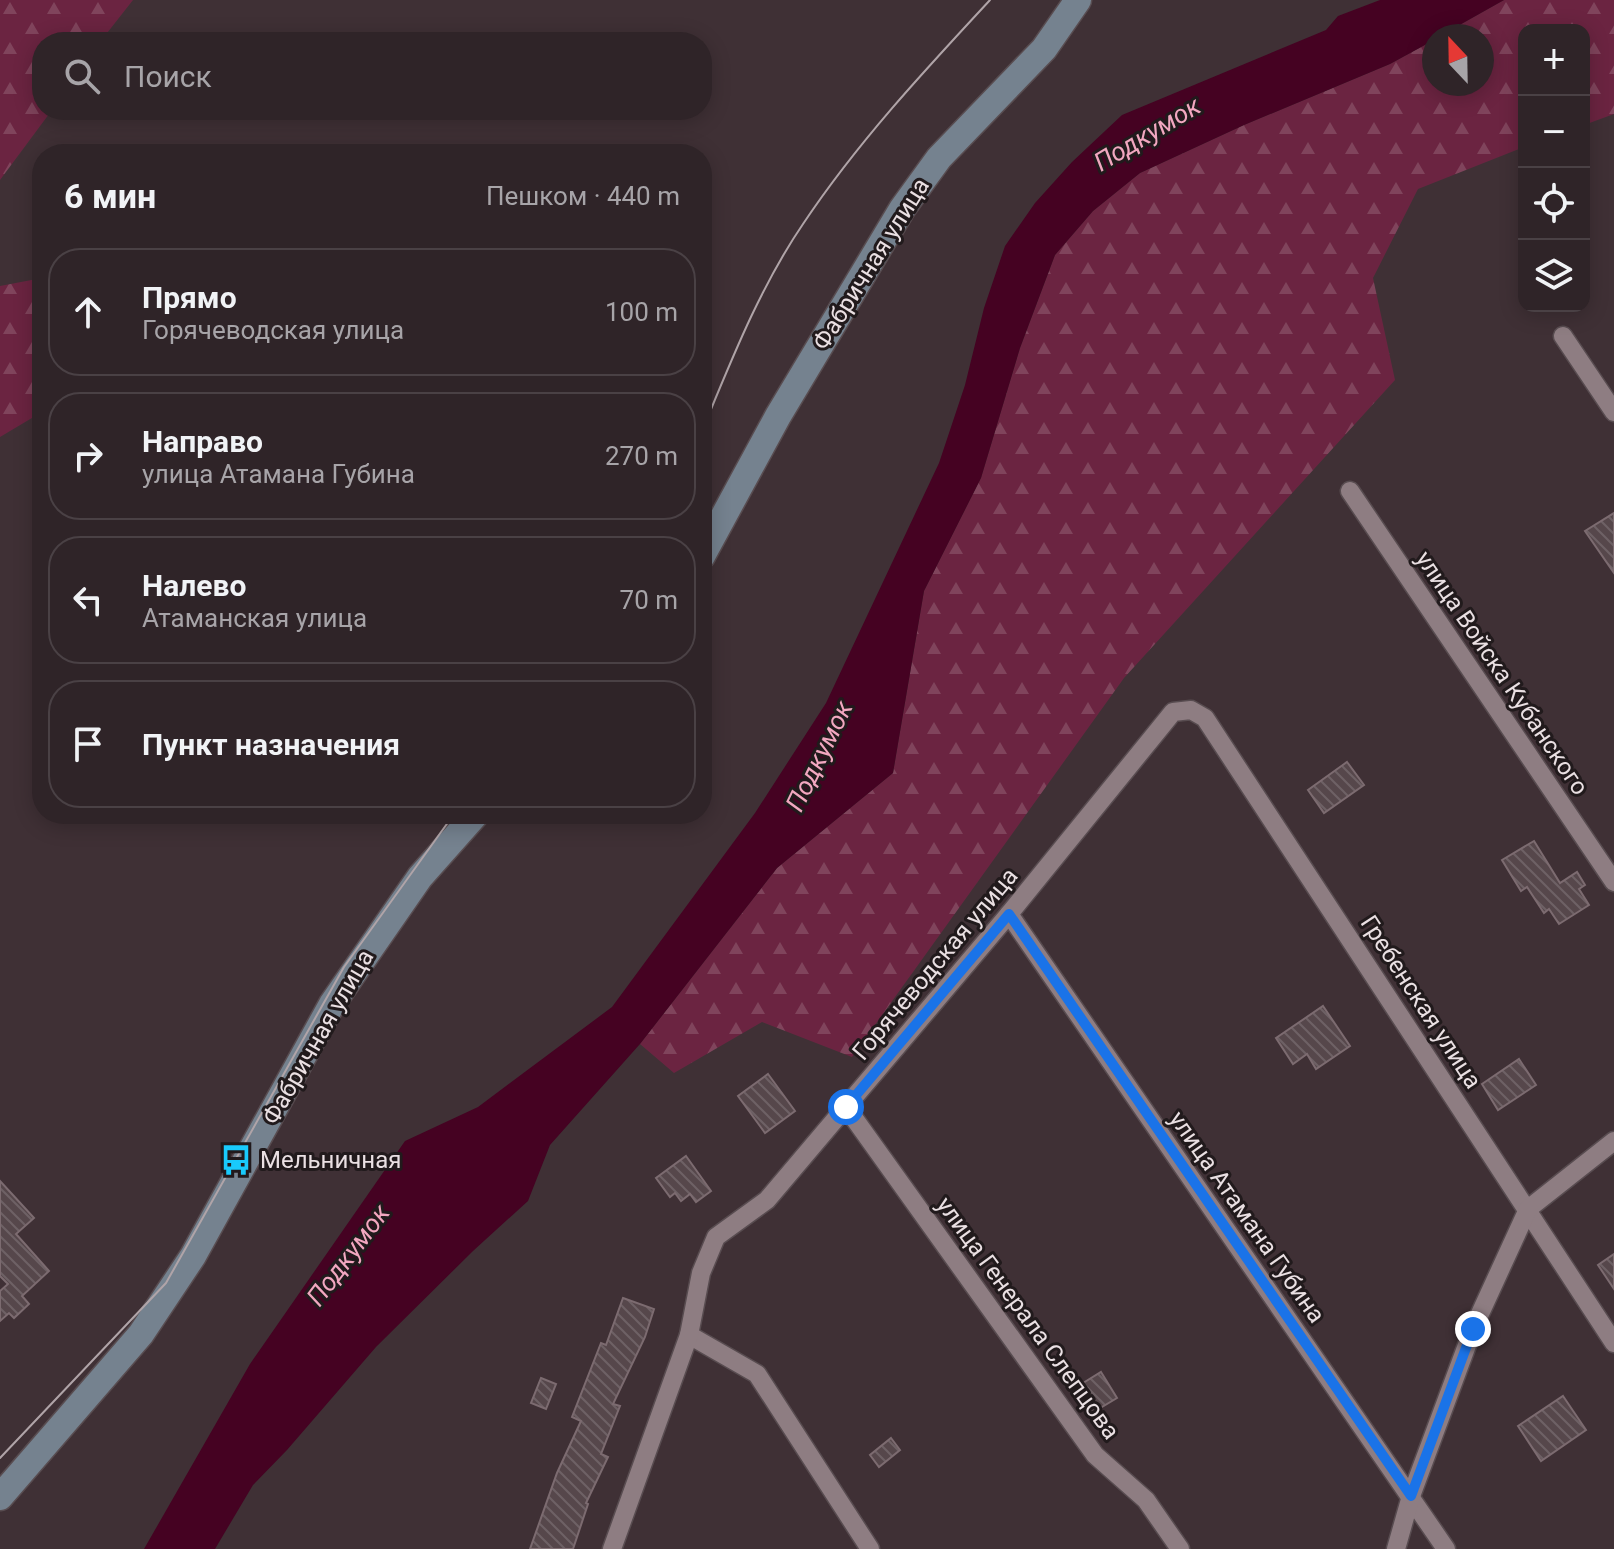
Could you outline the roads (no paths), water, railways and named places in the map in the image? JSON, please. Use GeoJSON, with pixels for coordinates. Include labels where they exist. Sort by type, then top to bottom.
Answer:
{"type":"FeatureCollection","features":[{"type":"Feature","properties":{"kind":"main road","name":"Фабричная улица"},"geometry":{"type":"LineString","coordinates":[[712,538],[778,416],[902,209],[939,158],[1044,49],[1078,0]]}},
{"type":"Feature","properties":{"kind":"main road","name":"Фабричная улица"},"geometry":{"type":"LineString","coordinates":[[0,1497],[141,1334],[193,1256],[332,1004],[420,877],[467,824]]}},
{"type":"Feature","properties":{"kind":"street"},"geometry":{"type":"LineString","coordinates":[[1563,336],[1614,412]]}},
{"type":"Feature","properties":{"kind":"street","name":"улица Войска Кубанского"},"geometry":{"type":"LineString","coordinates":[[1350,491],[1614,882]]}},
{"type":"Feature","properties":{"kind":"street","name":"Гребенская улица"},"geometry":{"type":"LineString","coordinates":[[1173,712],[1191,710],[1205,718],[1614,1343]]}},
{"type":"Feature","properties":{"kind":"street","name":"Горячеводская улица"},"geometry":{"type":"LineString","coordinates":[[612,1549],[689,1335],[701,1273],[716,1237],[767,1200],[1009,914],[1173,712]]}},
{"type":"Feature","properties":{"kind":"street","name":"улица Атамана Губина"},"geometry":{"type":"LineString","coordinates":[[1009,914],[1446,1549]]}},
{"type":"Feature","properties":{"kind":"street","name":"улица Генерала Слепцова"},"geometry":{"type":"LineString","coordinates":[[846,1107],[1095,1455],[1146,1500],[1180,1549]]}},
{"type":"Feature","properties":{"kind":"street"},"geometry":{"type":"LineString","coordinates":[[1396,1549],[1411,1496],[1473,1329],[1528,1209],[1614,1141]]}},
{"type":"Feature","properties":{"kind":"street"},"geometry":{"type":"LineString","coordinates":[[689,1335],[757,1374],[870,1549]]}},
{"type":"Feature","properties":{"kind":"water","name":"Подкумок"},"geometry":{"type":"Polygon","coordinates":[[[1380,0],[1504,0],[1461,24],[1422,24],[1422,47],[1390,64],[1244,125],[1140,173],[1093,211],[1055,255],[1020,348],[981,478],[924,591],[893,773],[777,868],[640,1044],[550,1145],[528,1201],[376,1347],[253,1485],[215,1549],[144,1549],[250,1364],[405,1141],[478,1107],[612,1007],[755,813],[826,703],[939,463],[1005,246],[1035,203],[1072,162],[1122,115],[1326,30],[1338,16],[1380,0]]]}},
{"type":"Feature","properties":{"kind":"tram line"},"geometry":{"type":"LineString","coordinates":[[712,407],[760,299],[803,224],[868,136],[990,0]]}},
{"type":"Feature","properties":{"kind":"tram line"},"geometry":{"type":"LineString","coordinates":[[0,1458],[166,1283],[344,967],[447,824]]}},
{"type":"Feature","properties":{"kind":"place","name":"Мельничная"},"geometry":{"type":"Point","coordinates":[236,1160]}}]}
